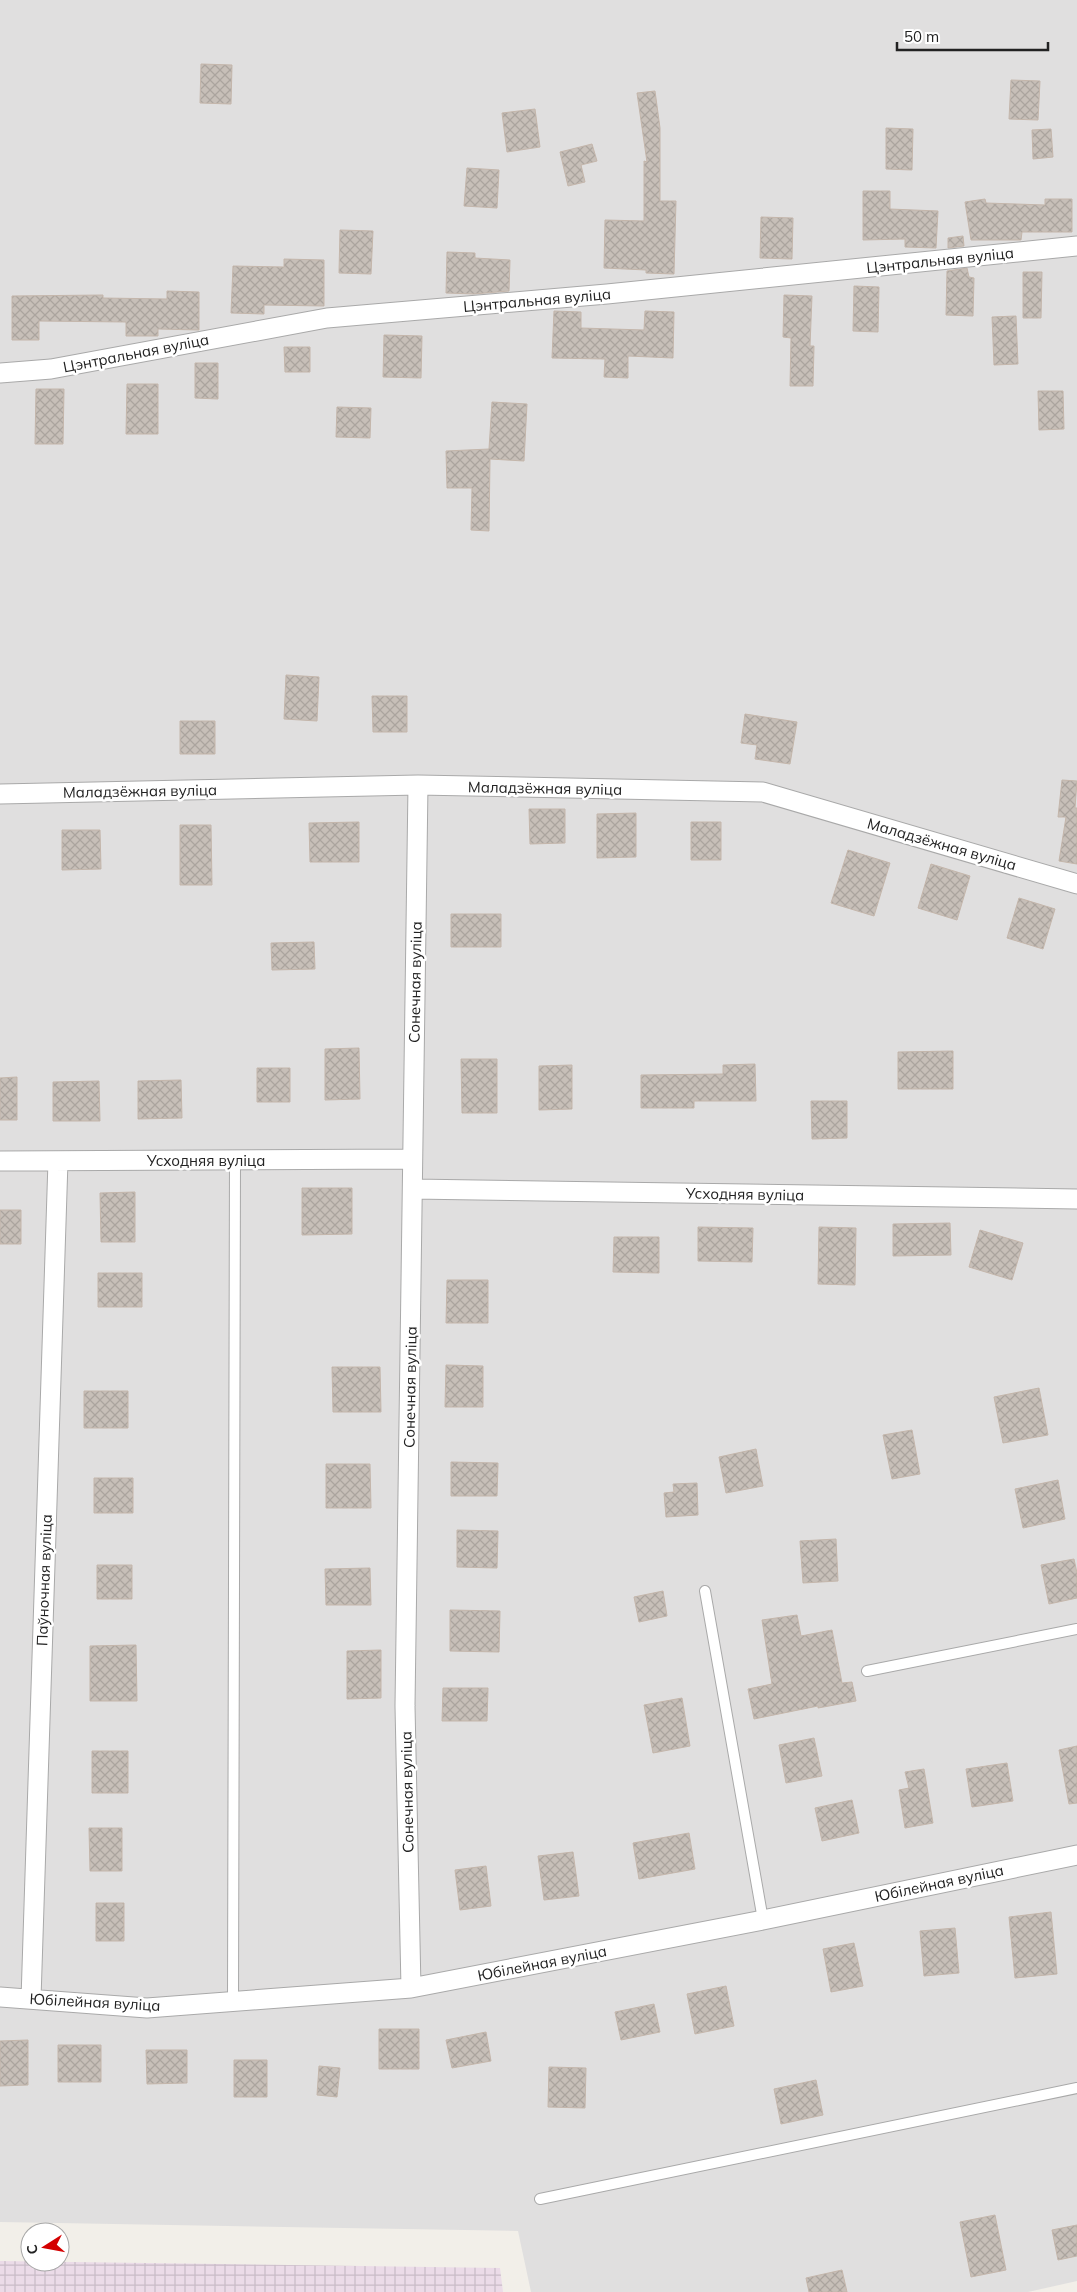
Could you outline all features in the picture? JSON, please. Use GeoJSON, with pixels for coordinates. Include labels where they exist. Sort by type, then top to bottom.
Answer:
{"type":"FeatureCollection","features":[{"type":"Feature","properties":{"kind":"street","name":"Цэнтральная вуліца"},"geometry":{"type":"LineString","coordinates":[[0,373],[50,369],[327,318],[607,294],[1077,246]]}},
{"type":"Feature","properties":{"kind":"street","name":"Маладзёжная вуліца"},"geometry":{"type":"LineString","coordinates":[[0,794],[418,786],[763,792],[1077,884]]}},
{"type":"Feature","properties":{"kind":"street","name":"Сонечная вуліца"},"geometry":{"type":"LineString","coordinates":[[411,1988],[405,1706],[413,1189],[411,1159],[418,786]]}},
{"type":"Feature","properties":{"kind":"street","name":"Усходняя вуліца"},"geometry":{"type":"LineString","coordinates":[[0,1161],[411,1159]]}},
{"type":"Feature","properties":{"kind":"street","name":"Паўночная вуліца"},"geometry":{"type":"LineString","coordinates":[[31,1999],[58,1161]]}},
{"type":"Feature","properties":{"kind":"street","name":"Усходняя вуліца"},"geometry":{"type":"LineString","coordinates":[[413,1189],[1077,1199]]}},
{"type":"Feature","properties":{"kind":"street","name":"Юбілейная вуліца"},"geometry":{"type":"LineString","coordinates":[[0,1997],[147,2008],[411,1988],[763,1920],[1077,1855]]}},
{"type":"Feature","properties":{"kind":"lane"},"geometry":{"type":"LineString","coordinates":[[232,2001],[235,1160]]}},
{"type":"Feature","properties":{"kind":"lane"},"geometry":{"type":"LineString","coordinates":[[705,1591],[763,1920]]}},
{"type":"Feature","properties":{"kind":"lane"},"geometry":{"type":"LineString","coordinates":[[867,1671],[1077,1629]]}},
{"type":"Feature","properties":{"kind":"lane"},"geometry":{"type":"LineString","coordinates":[[540,2199],[1077,2088]]}},
{"type":"Feature","properties":{"kind":"shaded area"},"geometry":{"type":"Polygon","coordinates":[[[0,0],[1077,0],[1077,2281],[1028,2292],[531,2292],[518,2231],[0,2222],[0,0]]]}},
{"type":"Feature","properties":{"kind":"shaded area"},"geometry":{"type":"Polygon","coordinates":[[[0,2261],[20,2261],[20,2272],[70,2272],[70,2262],[500,2268],[503,2292],[0,2292],[0,2261]]]}},
{"type":"Feature","properties":{"kind":"building"},"geometry":{"type":"Polygon","coordinates":[[[201,64],[232,65],[231,104],[200,103],[201,64]]]}},
{"type":"Feature","properties":{"kind":"building"},"geometry":{"type":"Polygon","coordinates":[[[1011,80],[1040,81],[1038,120],[1009,119],[1011,80]]]}},
{"type":"Feature","properties":{"kind":"building"},"geometry":{"type":"Polygon","coordinates":[[[655,91],[660,128],[660,201],[676,201],[674,274],[646,273],[646,270],[604,268],[605,220],[644,221],[644,161],[647,162],[637,93],[655,91]]]}},
{"type":"Feature","properties":{"kind":"building"},"geometry":{"type":"Polygon","coordinates":[[[535,109],[540,147],[507,152],[502,113],[535,109]]]}},
{"type":"Feature","properties":{"kind":"building"},"geometry":{"type":"Polygon","coordinates":[[[886,128],[913,129],[912,170],[886,169],[886,128]]]}},
{"type":"Feature","properties":{"kind":"building"},"geometry":{"type":"Polygon","coordinates":[[[1051,129],[1053,157],[1033,159],[1032,130],[1051,129]]]}},
{"type":"Feature","properties":{"kind":"building"},"geometry":{"type":"Polygon","coordinates":[[[592,144],[597,161],[581,165],[585,182],[568,186],[560,152],[592,144]]]}},
{"type":"Feature","properties":{"kind":"building"},"geometry":{"type":"Polygon","coordinates":[[[467,168],[499,170],[497,208],[464,206],[467,168]]]}},
{"type":"Feature","properties":{"kind":"building"},"geometry":{"type":"Polygon","coordinates":[[[863,191],[890,191],[890,209],[938,211],[936,248],[905,247],[905,239],[863,240],[863,191]]]}},
{"type":"Feature","properties":{"kind":"building"},"geometry":{"type":"Polygon","coordinates":[[[985,199],[986,203],[1045,205],[1045,199],[1072,199],[1072,232],[1022,232],[1021,240],[971,240],[965,202],[985,199]]]}},
{"type":"Feature","properties":{"kind":"building"},"geometry":{"type":"Polygon","coordinates":[[[761,217],[793,218],[792,259],[760,258],[761,217]]]}},
{"type":"Feature","properties":{"kind":"building"},"geometry":{"type":"Polygon","coordinates":[[[340,230],[373,231],[371,274],[339,273],[340,230]]]}},
{"type":"Feature","properties":{"kind":"building"},"geometry":{"type":"Polygon","coordinates":[[[963,236],[964,246],[948,248],[948,238],[963,236]]]}},
{"type":"Feature","properties":{"kind":"building"},"geometry":{"type":"Polygon","coordinates":[[[447,252],[475,253],[475,258],[510,260],[509,291],[474,294],[446,293],[447,252]]]}},
{"type":"Feature","properties":{"kind":"building"},"geometry":{"type":"Polygon","coordinates":[[[284,259],[324,260],[324,306],[264,305],[264,314],[231,313],[233,266],[284,267],[284,259]]]}},
{"type":"Feature","properties":{"kind":"building"},"geometry":{"type":"Polygon","coordinates":[[[967,268],[969,277],[974,278],[973,316],[946,315],[947,271],[967,268]]]}},
{"type":"Feature","properties":{"kind":"building"},"geometry":{"type":"Polygon","coordinates":[[[1023,272],[1042,272],[1041,318],[1023,318],[1023,272]]]}},
{"type":"Feature","properties":{"kind":"building"},"geometry":{"type":"Polygon","coordinates":[[[854,286],[879,287],[878,332],[853,331],[854,286]]]}},
{"type":"Feature","properties":{"kind":"building"},"geometry":{"type":"Polygon","coordinates":[[[167,291],[199,292],[199,330],[158,329],[158,336],[126,336],[126,322],[39,321],[39,340],[12,340],[12,296],[103,295],[103,298],[167,299],[167,291]]]}},
{"type":"Feature","properties":{"kind":"building"},"geometry":{"type":"Polygon","coordinates":[[[784,295],[812,296],[810,346],[814,346],[813,386],[790,386],[791,338],[783,337],[784,295]]]}},
{"type":"Feature","properties":{"kind":"building"},"geometry":{"type":"Polygon","coordinates":[[[554,311],[581,312],[581,328],[644,330],[645,311],[674,312],[673,358],[628,356],[628,378],[604,377],[605,359],[552,358],[554,311]]]}},
{"type":"Feature","properties":{"kind":"building"},"geometry":{"type":"Polygon","coordinates":[[[1016,316],[1018,364],[994,365],[992,317],[1016,316]]]}},
{"type":"Feature","properties":{"kind":"building"},"geometry":{"type":"Polygon","coordinates":[[[384,335],[422,336],[421,378],[383,377],[384,335]]]}},
{"type":"Feature","properties":{"kind":"building"},"geometry":{"type":"Polygon","coordinates":[[[284,347],[310,347],[310,372],[285,372],[284,347]]]}},
{"type":"Feature","properties":{"kind":"building"},"geometry":{"type":"Polygon","coordinates":[[[195,363],[218,363],[218,399],[195,398],[195,363]]]}},
{"type":"Feature","properties":{"kind":"building"},"geometry":{"type":"Polygon","coordinates":[[[127,384],[158,384],[158,434],[126,434],[127,384]]]}},
{"type":"Feature","properties":{"kind":"building"},"geometry":{"type":"Polygon","coordinates":[[[36,389],[64,389],[63,444],[35,444],[36,389]]]}},
{"type":"Feature","properties":{"kind":"building"},"geometry":{"type":"Polygon","coordinates":[[[1038,391],[1063,391],[1064,429],[1039,430],[1038,391]]]}},
{"type":"Feature","properties":{"kind":"building"},"geometry":{"type":"Polygon","coordinates":[[[492,402],[527,404],[524,461],[490,459],[489,531],[471,530],[472,488],[447,488],[446,451],[489,449],[492,402]]]}},
{"type":"Feature","properties":{"kind":"building"},"geometry":{"type":"Polygon","coordinates":[[[337,407],[371,408],[370,438],[336,437],[337,407]]]}},
{"type":"Feature","properties":{"kind":"building"},"geometry":{"type":"Polygon","coordinates":[[[286,675],[319,677],[317,721],[284,719],[286,675]]]}},
{"type":"Feature","properties":{"kind":"building"},"geometry":{"type":"Polygon","coordinates":[[[372,696],[407,696],[407,732],[373,732],[372,696]]]}},
{"type":"Feature","properties":{"kind":"building"},"geometry":{"type":"Polygon","coordinates":[[[745,714],[797,722],[790,764],[755,759],[757,745],[741,743],[745,714]]]}},
{"type":"Feature","properties":{"kind":"building"},"geometry":{"type":"Polygon","coordinates":[[[180,721],[215,721],[215,754],[180,754],[180,721]]]}},
{"type":"Feature","properties":{"kind":"building"},"geometry":{"type":"Polygon","coordinates":[[[1062,780],[1077,781],[1075,808],[1077,808],[1077,864],[1059,861],[1066,817],[1058,817],[1062,780]]]}},
{"type":"Feature","properties":{"kind":"building"},"geometry":{"type":"Polygon","coordinates":[[[529,809],[565,809],[565,843],[530,844],[529,809]]]}},
{"type":"Feature","properties":{"kind":"building"},"geometry":{"type":"Polygon","coordinates":[[[636,813],[636,857],[597,858],[597,814],[636,813]]]}},
{"type":"Feature","properties":{"kind":"building"},"geometry":{"type":"Polygon","coordinates":[[[359,822],[359,862],[310,862],[309,823],[359,822]]]}},
{"type":"Feature","properties":{"kind":"building"},"geometry":{"type":"Polygon","coordinates":[[[691,822],[721,822],[721,860],[691,860],[691,822]]]}},
{"type":"Feature","properties":{"kind":"building"},"geometry":{"type":"Polygon","coordinates":[[[180,825],[211,825],[212,885],[180,885],[180,825]]]}},
{"type":"Feature","properties":{"kind":"building"},"geometry":{"type":"Polygon","coordinates":[[[62,830],[100,830],[101,869],[62,870],[62,830]]]}},
{"type":"Feature","properties":{"kind":"building"},"geometry":{"type":"Polygon","coordinates":[[[848,850],[890,863],[874,916],[831,903],[848,850]]]}},
{"type":"Feature","properties":{"kind":"building"},"geometry":{"type":"Polygon","coordinates":[[[931,864],[970,876],[957,920],[918,908],[931,864]]]}},
{"type":"Feature","properties":{"kind":"building"},"geometry":{"type":"Polygon","coordinates":[[[1019,898],[1055,909],[1043,949],[1007,938],[1019,898]]]}},
{"type":"Feature","properties":{"kind":"building"},"geometry":{"type":"Polygon","coordinates":[[[451,914],[501,914],[501,947],[451,947],[451,914]]]}},
{"type":"Feature","properties":{"kind":"building"},"geometry":{"type":"Polygon","coordinates":[[[314,942],[315,969],[272,970],[271,943],[314,942]]]}},
{"type":"Feature","properties":{"kind":"building"},"geometry":{"type":"Polygon","coordinates":[[[359,1048],[360,1099],[325,1100],[325,1049],[359,1048]]]}},
{"type":"Feature","properties":{"kind":"building"},"geometry":{"type":"Polygon","coordinates":[[[953,1051],[953,1089],[898,1089],[898,1052],[953,1051]]]}},
{"type":"Feature","properties":{"kind":"building"},"geometry":{"type":"Polygon","coordinates":[[[461,1059],[497,1059],[497,1113],[462,1113],[461,1059]]]}},
{"type":"Feature","properties":{"kind":"building"},"geometry":{"type":"Polygon","coordinates":[[[755,1064],[756,1101],[694,1101],[694,1108],[641,1108],[641,1075],[723,1074],[723,1065],[755,1064]]]}},
{"type":"Feature","properties":{"kind":"building"},"geometry":{"type":"Polygon","coordinates":[[[572,1065],[572,1109],[539,1110],[539,1066],[572,1065]]]}},
{"type":"Feature","properties":{"kind":"building"},"geometry":{"type":"Polygon","coordinates":[[[257,1068],[290,1068],[290,1102],[257,1102],[257,1068]]]}},
{"type":"Feature","properties":{"kind":"building"},"geometry":{"type":"Polygon","coordinates":[[[17,1077],[17,1120],[0,1120],[0,1078],[17,1077]]]}},
{"type":"Feature","properties":{"kind":"building"},"geometry":{"type":"Polygon","coordinates":[[[181,1080],[182,1118],[138,1119],[138,1081],[181,1080]]]}},
{"type":"Feature","properties":{"kind":"building"},"geometry":{"type":"Polygon","coordinates":[[[99,1081],[100,1121],[53,1121],[53,1082],[99,1081]]]}},
{"type":"Feature","properties":{"kind":"building"},"geometry":{"type":"Polygon","coordinates":[[[811,1101],[847,1101],[847,1138],[812,1139],[811,1101]]]}},
{"type":"Feature","properties":{"kind":"building"},"geometry":{"type":"Polygon","coordinates":[[[302,1188],[352,1188],[352,1234],[302,1235],[302,1188]]]}},
{"type":"Feature","properties":{"kind":"building"},"geometry":{"type":"Polygon","coordinates":[[[135,1192],[135,1242],[101,1242],[100,1193],[135,1192]]]}},
{"type":"Feature","properties":{"kind":"building"},"geometry":{"type":"Polygon","coordinates":[[[0,1210],[21,1210],[21,1244],[0,1244],[0,1210]]]}},
{"type":"Feature","properties":{"kind":"building"},"geometry":{"type":"Polygon","coordinates":[[[950,1223],[951,1255],[893,1256],[893,1224],[950,1223]]]}},
{"type":"Feature","properties":{"kind":"building"},"geometry":{"type":"Polygon","coordinates":[[[698,1227],[753,1228],[752,1262],[698,1261],[698,1227]]]}},
{"type":"Feature","properties":{"kind":"building"},"geometry":{"type":"Polygon","coordinates":[[[819,1227],[856,1228],[855,1285],[818,1284],[819,1227]]]}},
{"type":"Feature","properties":{"kind":"building"},"geometry":{"type":"Polygon","coordinates":[[[980,1230],[1023,1243],[1012,1280],[969,1267],[980,1230]]]}},
{"type":"Feature","properties":{"kind":"building"},"geometry":{"type":"Polygon","coordinates":[[[614,1237],[659,1237],[659,1273],[613,1272],[614,1237]]]}},
{"type":"Feature","properties":{"kind":"building"},"geometry":{"type":"Polygon","coordinates":[[[98,1273],[142,1273],[142,1307],[98,1307],[98,1273]]]}},
{"type":"Feature","properties":{"kind":"building"},"geometry":{"type":"Polygon","coordinates":[[[447,1280],[488,1280],[488,1323],[446,1323],[447,1280]]]}},
{"type":"Feature","properties":{"kind":"building"},"geometry":{"type":"Polygon","coordinates":[[[446,1365],[483,1366],[483,1407],[445,1407],[446,1365]]]}},
{"type":"Feature","properties":{"kind":"building"},"geometry":{"type":"Polygon","coordinates":[[[332,1367],[380,1367],[381,1412],[333,1412],[332,1367]]]}},
{"type":"Feature","properties":{"kind":"building"},"geometry":{"type":"Polygon","coordinates":[[[1039,1388],[1048,1435],[1003,1443],[994,1397],[1039,1388]]]}},
{"type":"Feature","properties":{"kind":"building"},"geometry":{"type":"Polygon","coordinates":[[[84,1391],[128,1391],[128,1428],[84,1428],[84,1391]]]}},
{"type":"Feature","properties":{"kind":"building"},"geometry":{"type":"Polygon","coordinates":[[[912,1430],[920,1474],[892,1479],[883,1435],[912,1430]]]}},
{"type":"Feature","properties":{"kind":"building"},"geometry":{"type":"Polygon","coordinates":[[[756,1449],[763,1486],[726,1493],[719,1457],[756,1449]]]}},
{"type":"Feature","properties":{"kind":"building"},"geometry":{"type":"Polygon","coordinates":[[[451,1462],[498,1463],[497,1496],[451,1496],[451,1462]]]}},
{"type":"Feature","properties":{"kind":"building"},"geometry":{"type":"Polygon","coordinates":[[[326,1464],[370,1464],[371,1508],[326,1508],[326,1464]]]}},
{"type":"Feature","properties":{"kind":"building"},"geometry":{"type":"Polygon","coordinates":[[[94,1478],[133,1478],[133,1513],[94,1513],[94,1478]]]}},
{"type":"Feature","properties":{"kind":"building"},"geometry":{"type":"Polygon","coordinates":[[[1058,1480],[1065,1519],[1023,1528],[1015,1489],[1058,1480]]]}},
{"type":"Feature","properties":{"kind":"building"},"geometry":{"type":"Polygon","coordinates":[[[697,1483],[698,1515],[666,1517],[664,1493],[674,1492],[673,1484],[697,1483]]]}},
{"type":"Feature","properties":{"kind":"building"},"geometry":{"type":"Polygon","coordinates":[[[457,1530],[498,1531],[497,1568],[457,1567],[457,1530]]]}},
{"type":"Feature","properties":{"kind":"building"},"geometry":{"type":"Polygon","coordinates":[[[836,1539],[838,1581],[803,1583],[800,1541],[836,1539]]]}},
{"type":"Feature","properties":{"kind":"building"},"geometry":{"type":"Polygon","coordinates":[[[1074,1559],[1077,1573],[1077,1598],[1049,1604],[1041,1565],[1074,1559]]]}},
{"type":"Feature","properties":{"kind":"building"},"geometry":{"type":"Polygon","coordinates":[[[97,1565],[132,1565],[132,1599],[97,1599],[97,1565]]]}},
{"type":"Feature","properties":{"kind":"building"},"geometry":{"type":"Polygon","coordinates":[[[370,1568],[371,1605],[326,1605],[325,1569],[370,1568]]]}},
{"type":"Feature","properties":{"kind":"building"},"geometry":{"type":"Polygon","coordinates":[[[663,1591],[667,1616],[639,1622],[634,1597],[663,1591]]]}},
{"type":"Feature","properties":{"kind":"building"},"geometry":{"type":"Polygon","coordinates":[[[450,1610],[500,1611],[499,1652],[450,1651],[450,1610]]]}},
{"type":"Feature","properties":{"kind":"building"},"geometry":{"type":"Polygon","coordinates":[[[797,1615],[801,1636],[832,1630],[842,1683],[852,1682],[856,1701],[818,1708],[818,1706],[754,1719],[748,1689],[772,1684],[762,1620],[797,1615]]]}},
{"type":"Feature","properties":{"kind":"building"},"geometry":{"type":"Polygon","coordinates":[[[136,1645],[137,1701],[90,1701],[90,1646],[136,1645]]]}},
{"type":"Feature","properties":{"kind":"building"},"geometry":{"type":"Polygon","coordinates":[[[381,1650],[381,1698],[347,1699],[347,1651],[381,1650]]]}},
{"type":"Feature","properties":{"kind":"building"},"geometry":{"type":"Polygon","coordinates":[[[443,1688],[488,1688],[487,1721],[442,1721],[443,1688]]]}},
{"type":"Feature","properties":{"kind":"building"},"geometry":{"type":"Polygon","coordinates":[[[682,1698],[690,1746],[653,1753],[644,1705],[682,1698]]]}},
{"type":"Feature","properties":{"kind":"building"},"geometry":{"type":"Polygon","coordinates":[[[814,1738],[822,1776],[786,1783],[779,1745],[814,1738]]]}},
{"type":"Feature","properties":{"kind":"building"},"geometry":{"type":"Polygon","coordinates":[[[1077,1746],[1077,1803],[1069,1804],[1059,1750],[1077,1746]]]}},
{"type":"Feature","properties":{"kind":"building"},"geometry":{"type":"Polygon","coordinates":[[[92,1751],[128,1751],[128,1793],[92,1793],[92,1751]]]}},
{"type":"Feature","properties":{"kind":"building"},"geometry":{"type":"Polygon","coordinates":[[[1007,1763],[1013,1801],[972,1807],[966,1769],[1007,1763]]]}},
{"type":"Feature","properties":{"kind":"building"},"geometry":{"type":"Polygon","coordinates":[[[924,1769],[933,1823],[905,1828],[899,1790],[909,1788],[905,1772],[924,1769]]]}},
{"type":"Feature","properties":{"kind":"building"},"geometry":{"type":"Polygon","coordinates":[[[852,1800],[859,1833],[822,1841],[815,1808],[852,1800]]]}},
{"type":"Feature","properties":{"kind":"building"},"geometry":{"type":"Polygon","coordinates":[[[89,1828],[122,1828],[122,1871],[90,1871],[89,1828]]]}},
{"type":"Feature","properties":{"kind":"building"},"geometry":{"type":"Polygon","coordinates":[[[689,1833],[695,1869],[639,1879],[633,1843],[689,1833]]]}},
{"type":"Feature","properties":{"kind":"building"},"geometry":{"type":"Polygon","coordinates":[[[573,1852],[579,1896],[544,1900],[538,1856],[573,1852]]]}},
{"type":"Feature","properties":{"kind":"building"},"geometry":{"type":"Polygon","coordinates":[[[486,1866],[491,1906],[460,1910],[455,1870],[486,1866]]]}},
{"type":"Feature","properties":{"kind":"building"},"geometry":{"type":"Polygon","coordinates":[[[96,1903],[124,1903],[124,1941],[96,1941],[96,1903]]]}},
{"type":"Feature","properties":{"kind":"building"},"geometry":{"type":"Polygon","coordinates":[[[1051,1912],[1057,1974],[1015,1978],[1009,1917],[1051,1912]]]}},
{"type":"Feature","properties":{"kind":"building"},"geometry":{"type":"Polygon","coordinates":[[[955,1928],[959,1973],[924,1976],[920,1931],[955,1928]]]}},
{"type":"Feature","properties":{"kind":"building"},"geometry":{"type":"Polygon","coordinates":[[[854,1943],[863,1986],[831,1992],[823,1949],[854,1943]]]}},
{"type":"Feature","properties":{"kind":"building"},"geometry":{"type":"Polygon","coordinates":[[[726,1986],[734,2026],[695,2034],[687,1994],[726,1986]]]}},
{"type":"Feature","properties":{"kind":"building"},"geometry":{"type":"Polygon","coordinates":[[[654,2004],[660,2032],[621,2040],[615,2012],[654,2004]]]}},
{"type":"Feature","properties":{"kind":"building"},"geometry":{"type":"Polygon","coordinates":[[[379,2029],[419,2029],[419,2069],[379,2069],[379,2029]]]}},
{"type":"Feature","properties":{"kind":"building"},"geometry":{"type":"Polygon","coordinates":[[[486,2032],[491,2061],[452,2068],[446,2040],[486,2032]]]}},
{"type":"Feature","properties":{"kind":"building"},"geometry":{"type":"Polygon","coordinates":[[[28,2040],[28,2085],[0,2086],[0,2041],[28,2040]]]}},
{"type":"Feature","properties":{"kind":"building"},"geometry":{"type":"Polygon","coordinates":[[[58,2045],[101,2045],[101,2082],[58,2082],[58,2045]]]}},
{"type":"Feature","properties":{"kind":"building"},"geometry":{"type":"Polygon","coordinates":[[[146,2050],[187,2050],[187,2083],[147,2084],[146,2050]]]}},
{"type":"Feature","properties":{"kind":"building"},"geometry":{"type":"Polygon","coordinates":[[[234,2060],[267,2060],[267,2097],[234,2097],[234,2060]]]}},
{"type":"Feature","properties":{"kind":"building"},"geometry":{"type":"Polygon","coordinates":[[[319,2066],[340,2068],[337,2097],[317,2095],[319,2066]]]}},
{"type":"Feature","properties":{"kind":"building"},"geometry":{"type":"Polygon","coordinates":[[[549,2067],[586,2068],[585,2108],[548,2107],[549,2067]]]}},
{"type":"Feature","properties":{"kind":"building"},"geometry":{"type":"Polygon","coordinates":[[[816,2080],[823,2115],[781,2124],[774,2089],[816,2080]]]}},
{"type":"Feature","properties":{"kind":"building"},"geometry":{"type":"Polygon","coordinates":[[[995,2215],[1006,2270],[971,2277],[960,2222],[995,2215]]]}},
{"type":"Feature","properties":{"kind":"building"},"geometry":{"type":"Polygon","coordinates":[[[1077,2225],[1077,2256],[1058,2260],[1052,2230],[1077,2225]]]}},
{"type":"Feature","properties":{"kind":"building"},"geometry":{"type":"Polygon","coordinates":[[[842,2270],[847,2292],[809,2292],[806,2278],[842,2270]]]}}]}
